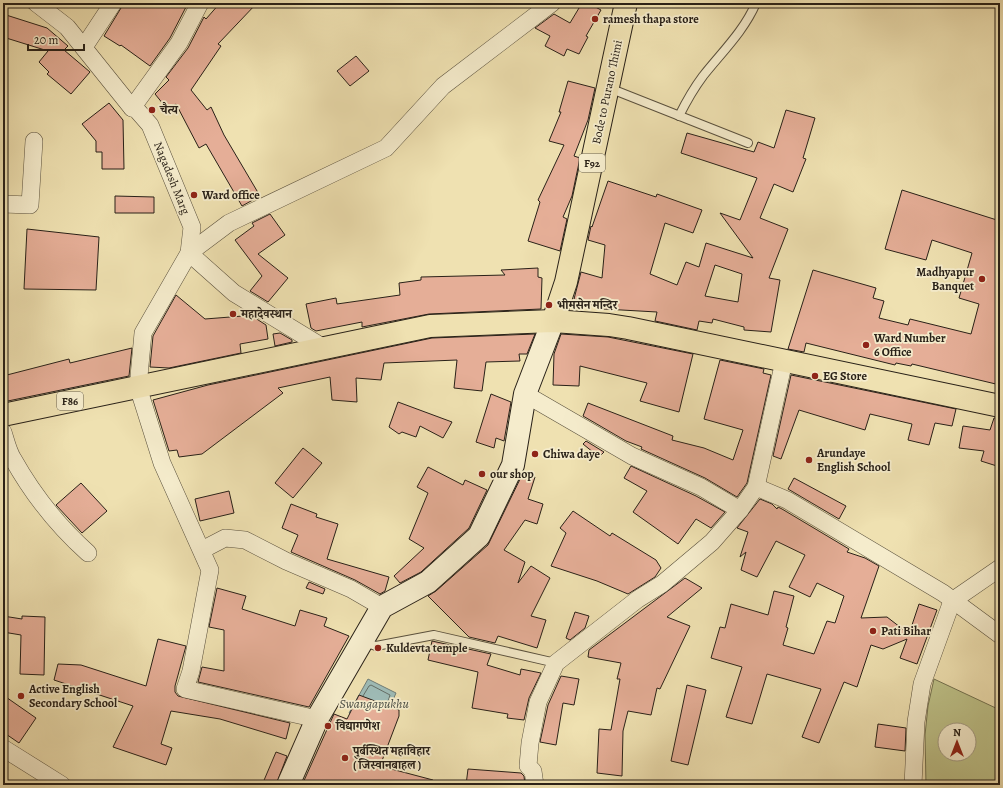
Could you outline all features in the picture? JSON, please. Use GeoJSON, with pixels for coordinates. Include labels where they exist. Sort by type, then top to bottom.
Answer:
{"type":"FeatureCollection","features":[{"type":"Feature","properties":{"kind":"main road","name":"Bode to Purano Thimi"},"geometry":{"type":"LineString","coordinates":[[553,320],[566,282],[609,88],[626,3]]}},
{"type":"Feature","properties":{"kind":"main road","name":"F86"},"geometry":{"type":"LineString","coordinates":[[3,415],[430,326],[553,320],[609,325],[1000,406]]}},
{"type":"Feature","properties":{"kind":"main road","name":"F92"},"geometry":{"type":"LineString","coordinates":[[382,607],[428,582],[479,536],[512,465],[525,394],[553,320]]}},
{"type":"Feature","properties":{"kind":"main road"},"geometry":{"type":"LineString","coordinates":[[288,785],[317,719],[382,607]]}},
{"type":"Feature","properties":{"kind":"street"},"geometry":{"type":"LineString","coordinates":[[84,48],[113,3]]}},
{"type":"Feature","properties":{"kind":"street"},"geometry":{"type":"LineString","coordinates":[[132,108],[180,43],[200,3]]}},
{"type":"Feature","properties":{"kind":"street"},"geometry":{"type":"LineString","coordinates":[[324,348],[234,293],[190,253],[229,223],[386,148],[444,86],[552,3]]}},
{"type":"Feature","properties":{"kind":"street","name":"Nagadesh Marg"},"geometry":{"type":"LineString","coordinates":[[40,5],[67,27],[132,108],[136,109],[150,125],[192,227],[190,253],[143,333],[138,387]]}},
{"type":"Feature","properties":{"kind":"street"},"geometry":{"type":"LineString","coordinates":[[3,204],[30,205],[34,141]]}},
{"type":"Feature","properties":{"kind":"street"},"geometry":{"type":"LineString","coordinates":[[535,785],[533,771],[528,766],[530,743],[538,702],[556,663],[638,599],[662,584],[712,542],[740,510],[756,487],[784,361]]}},
{"type":"Feature","properties":{"kind":"street"},"geometry":{"type":"LineString","coordinates":[[138,387],[162,463],[176,499],[202,550],[210,570],[191,671],[185,689],[317,719]]}},
{"type":"Feature","properties":{"kind":"street"},"geometry":{"type":"LineString","coordinates":[[525,394],[632,456],[701,487],[740,510]]}},
{"type":"Feature","properties":{"kind":"street"},"geometry":{"type":"LineString","coordinates":[[3,432],[12,458],[54,520],[88,553]]}},
{"type":"Feature","properties":{"kind":"street"},"geometry":{"type":"LineString","coordinates":[[756,487],[787,500],[839,530],[942,593],[1000,635]]}},
{"type":"Feature","properties":{"kind":"street"},"geometry":{"type":"LineString","coordinates":[[202,550],[225,538],[245,540],[286,561],[351,589],[382,607]]}},
{"type":"Feature","properties":{"kind":"street"},"geometry":{"type":"LineString","coordinates":[[913,785],[916,722],[922,684],[952,601],[1000,568]]}},
{"type":"Feature","properties":{"kind":"street"},"geometry":{"type":"LineString","coordinates":[[3,748],[62,785]]}},
{"type":"Feature","properties":{"kind":"lane"},"geometry":{"type":"LineString","coordinates":[[679,116],[703,76],[729,47],[756,3]]}},
{"type":"Feature","properties":{"kind":"lane"},"geometry":{"type":"LineString","coordinates":[[609,88],[748,143]]}},
{"type":"Feature","properties":{"kind":"lane"},"geometry":{"type":"LineString","coordinates":[[362,642],[376,646],[434,635],[556,663]]}},
{"type":"Feature","properties":{"kind":"green space"},"geometry":{"type":"Polygon","coordinates":[[[934,679],[1000,710],[1000,772],[994,785],[926,785],[925,735],[928,706],[934,679]]]}},
{"type":"Feature","properties":{"kind":"water","name":"Swangapukhu"},"geometry":{"type":"Polygon","coordinates":[[[368,679],[396,693],[383,723],[349,713],[368,679]]]}},
{"type":"Feature","properties":{"kind":"building"},"geometry":{"type":"Polygon","coordinates":[[[124,3],[179,3],[186,7],[170,38],[150,66],[121,45],[120,46],[104,36],[124,3]]]}},
{"type":"Feature","properties":{"kind":"building"},"geometry":{"type":"Polygon","coordinates":[[[220,3],[257,3],[218,44],[221,46],[191,90],[207,110],[211,107],[224,135],[260,196],[242,206],[206,144],[199,148],[176,104],[168,110],[155,94],[169,80],[166,77],[188,48],[204,17],[206,19],[220,3]]]}},
{"type":"Feature","properties":{"kind":"building"},"geometry":{"type":"Polygon","coordinates":[[[582,3],[588,3],[601,10],[586,36],[588,37],[579,54],[567,49],[564,56],[545,46],[550,36],[535,28],[554,14],[570,23],[582,3]]]}},
{"type":"Feature","properties":{"kind":"building"},"geometry":{"type":"Polygon","coordinates":[[[3,14],[47,28],[68,46],[64,50],[90,72],[71,94],[47,74],[49,72],[39,62],[48,51],[3,37],[3,14]]]}},
{"type":"Feature","properties":{"kind":"building"},"geometry":{"type":"Polygon","coordinates":[[[356,56],[369,71],[350,86],[337,71],[356,56]]]}},
{"type":"Feature","properties":{"kind":"building"},"geometry":{"type":"Polygon","coordinates":[[[568,81],[595,88],[588,120],[574,156],[580,158],[572,196],[563,217],[567,219],[560,251],[528,241],[540,202],[538,200],[564,145],[549,141],[561,112],[559,112],[568,81]]]}},
{"type":"Feature","properties":{"kind":"building"},"geometry":{"type":"Polygon","coordinates":[[[109,103],[123,120],[124,169],[102,169],[102,152],[96,152],[96,141],[82,124],[109,103]]]}},
{"type":"Feature","properties":{"kind":"building"},"geometry":{"type":"Polygon","coordinates":[[[786,110],[815,118],[803,158],[806,159],[793,192],[774,184],[760,218],[788,229],[769,278],[780,280],[771,332],[744,330],[744,327],[713,319],[712,323],[699,321],[697,330],[655,321],[657,312],[604,309],[574,299],[581,272],[602,278],[605,245],[588,240],[591,226],[592,227],[608,181],[656,197],[657,194],[702,210],[693,233],[665,223],[650,274],[677,285],[686,262],[699,267],[706,243],[753,258],[720,213],[740,220],[757,178],[681,153],[687,133],[754,152],[758,142],[774,148],[786,110]],[[715,265],[705,296],[738,302],[742,274],[715,265]]]}},
{"type":"Feature","properties":{"kind":"building"},"geometry":{"type":"Polygon","coordinates":[[[902,190],[1000,221],[1000,319],[996,339],[1000,340],[1000,385],[912,364],[911,366],[896,363],[895,365],[806,343],[804,352],[788,349],[813,270],[876,288],[873,298],[884,301],[879,318],[908,325],[910,319],[971,334],[979,304],[959,298],[972,253],[932,240],[926,260],[885,249],[902,190]]]}},
{"type":"Feature","properties":{"kind":"building"},"geometry":{"type":"Polygon","coordinates":[[[115,196],[154,197],[154,213],[115,213],[115,196]]]}},
{"type":"Feature","properties":{"kind":"building"},"geometry":{"type":"Polygon","coordinates":[[[270,214],[285,235],[258,254],[288,278],[268,302],[250,291],[262,276],[235,240],[254,226],[252,223],[270,214]]]}},
{"type":"Feature","properties":{"kind":"building"},"geometry":{"type":"Polygon","coordinates":[[[27,229],[99,237],[96,290],[24,289],[27,229]]]}},
{"type":"Feature","properties":{"kind":"building"},"geometry":{"type":"Polygon","coordinates":[[[538,268],[538,277],[542,278],[541,309],[429,314],[362,327],[362,322],[316,331],[311,328],[306,304],[336,298],[337,304],[400,295],[399,283],[421,280],[421,277],[505,275],[501,270],[538,268]]]}},
{"type":"Feature","properties":{"kind":"building"},"geometry":{"type":"Polygon","coordinates":[[[176,295],[205,319],[243,316],[241,309],[266,325],[268,339],[240,344],[241,353],[169,368],[150,367],[153,336],[176,295]]]}},
{"type":"Feature","properties":{"kind":"building"},"geometry":{"type":"Polygon","coordinates":[[[280,333],[292,340],[292,342],[275,346],[273,334],[280,333]]]}},
{"type":"Feature","properties":{"kind":"building"},"geometry":{"type":"Polygon","coordinates":[[[535,334],[527,354],[519,354],[520,361],[486,362],[482,391],[454,388],[457,360],[384,363],[381,380],[356,378],[357,402],[332,400],[330,377],[278,388],[283,393],[202,454],[179,457],[177,450],[169,451],[153,400],[208,385],[432,338],[535,334]]]}},
{"type":"Feature","properties":{"kind":"building"},"geometry":{"type":"Polygon","coordinates":[[[561,334],[608,337],[693,354],[679,412],[640,401],[647,383],[580,366],[579,386],[553,385],[554,354],[561,334]]]}},
{"type":"Feature","properties":{"kind":"building"},"geometry":{"type":"Polygon","coordinates":[[[132,348],[129,376],[3,402],[3,376],[69,359],[70,363],[132,348]]]}},
{"type":"Feature","properties":{"kind":"building"},"geometry":{"type":"Polygon","coordinates":[[[720,360],[764,369],[763,373],[771,375],[747,483],[737,497],[705,478],[641,449],[642,447],[626,441],[583,416],[588,403],[673,436],[672,440],[704,448],[733,460],[743,430],[704,419],[720,360]]]}},
{"type":"Feature","properties":{"kind":"building"},"geometry":{"type":"Polygon","coordinates":[[[791,375],[956,409],[952,426],[935,423],[929,445],[908,440],[912,424],[870,414],[865,430],[799,410],[781,459],[773,456],[791,375]]]}},
{"type":"Feature","properties":{"kind":"building"},"geometry":{"type":"Polygon","coordinates":[[[491,394],[511,402],[504,441],[496,438],[494,448],[476,442],[491,394]]]}},
{"type":"Feature","properties":{"kind":"building"},"geometry":{"type":"Polygon","coordinates":[[[398,402],[452,422],[443,438],[420,426],[416,437],[402,432],[399,434],[389,427],[398,402]]]}},
{"type":"Feature","properties":{"kind":"building"},"geometry":{"type":"Polygon","coordinates":[[[994,418],[1000,418],[1000,467],[981,461],[984,451],[959,448],[963,426],[990,430],[994,418]]]}},
{"type":"Feature","properties":{"kind":"building"},"geometry":{"type":"Polygon","coordinates":[[[586,441],[604,452],[599,457],[583,444],[586,441]]]}},
{"type":"Feature","properties":{"kind":"building"},"geometry":{"type":"Polygon","coordinates":[[[303,448],[322,463],[293,498],[275,483],[303,448]]]}},
{"type":"Feature","properties":{"kind":"building"},"geometry":{"type":"Polygon","coordinates":[[[631,466],[696,496],[725,512],[711,528],[696,519],[678,544],[633,512],[647,491],[624,478],[631,466]]]}},
{"type":"Feature","properties":{"kind":"building"},"geometry":{"type":"Polygon","coordinates":[[[428,467],[463,485],[465,480],[487,490],[469,528],[421,572],[400,583],[394,576],[424,548],[409,539],[428,493],[417,487],[428,467]]]}},
{"type":"Feature","properties":{"kind":"building"},"geometry":{"type":"Polygon","coordinates":[[[523,473],[535,477],[528,499],[543,504],[537,524],[525,520],[504,550],[525,562],[518,583],[531,566],[550,578],[531,616],[546,620],[537,648],[498,636],[495,643],[469,637],[428,596],[436,591],[488,545],[523,473]]]}},
{"type":"Feature","properties":{"kind":"building"},"geometry":{"type":"Polygon","coordinates":[[[794,478],[846,506],[839,519],[788,489],[794,478]]]}},
{"type":"Feature","properties":{"kind":"building"},"geometry":{"type":"Polygon","coordinates":[[[81,483],[107,511],[82,533],[56,505],[81,483]]]}},
{"type":"Feature","properties":{"kind":"building"},"geometry":{"type":"Polygon","coordinates":[[[229,491],[234,513],[200,521],[195,499],[229,491]]]}},
{"type":"Feature","properties":{"kind":"building"},"geometry":{"type":"Polygon","coordinates":[[[760,499],[772,504],[777,509],[778,507],[782,509],[849,549],[847,552],[865,558],[879,566],[861,618],[887,617],[909,634],[919,604],[937,610],[917,664],[900,658],[907,639],[883,649],[871,645],[857,687],[844,682],[819,743],[802,737],[821,689],[767,674],[752,724],[726,717],[742,667],[711,658],[720,627],[725,628],[731,604],[768,615],[774,591],[794,596],[783,645],[814,654],[827,621],[835,623],[844,596],[817,583],[810,597],[789,587],[805,555],[776,541],[757,577],[741,570],[746,552],[740,557],[748,532],[737,528],[760,499]]]}},
{"type":"Feature","properties":{"kind":"building"},"geometry":{"type":"Polygon","coordinates":[[[291,504],[317,514],[316,517],[338,524],[327,559],[389,577],[385,591],[380,594],[355,580],[291,552],[298,535],[282,528],[291,504]]]}},
{"type":"Feature","properties":{"kind":"building"},"geometry":{"type":"Polygon","coordinates":[[[573,511],[610,536],[612,533],[656,560],[661,568],[655,577],[628,594],[597,581],[551,566],[566,533],[560,528],[573,511]]]}},
{"type":"Feature","properties":{"kind":"building"},"geometry":{"type":"Polygon","coordinates":[[[685,578],[702,588],[667,617],[690,626],[660,689],[657,688],[651,715],[628,711],[623,731],[622,776],[597,773],[599,729],[611,730],[620,679],[617,679],[621,663],[588,657],[589,650],[685,578]]]}},
{"type":"Feature","properties":{"kind":"building"},"geometry":{"type":"Polygon","coordinates":[[[309,582],[325,589],[323,594],[306,588],[309,582]]]}},
{"type":"Feature","properties":{"kind":"building"},"geometry":{"type":"Polygon","coordinates":[[[217,588],[246,596],[242,609],[295,626],[300,610],[327,618],[324,626],[349,636],[309,707],[198,682],[202,667],[224,671],[224,630],[209,627],[217,588]]]}},
{"type":"Feature","properties":{"kind":"building"},"geometry":{"type":"Polygon","coordinates":[[[575,612],[589,616],[585,628],[570,640],[566,638],[575,612]]]}},
{"type":"Feature","properties":{"kind":"building"},"geometry":{"type":"Polygon","coordinates":[[[3,616],[22,619],[22,616],[45,617],[44,675],[20,674],[21,635],[3,632],[3,616]]]}},
{"type":"Feature","properties":{"kind":"building"},"geometry":{"type":"Polygon","coordinates":[[[158,639],[186,646],[175,686],[175,692],[178,696],[290,723],[286,739],[220,719],[171,711],[161,744],[172,748],[166,765],[113,747],[133,706],[54,680],[58,664],[81,665],[146,686],[158,639]]]}},
{"type":"Feature","properties":{"kind":"building"},"geometry":{"type":"Polygon","coordinates":[[[432,641],[491,654],[487,665],[520,675],[521,669],[541,673],[529,698],[524,720],[507,718],[508,714],[472,708],[478,672],[428,660],[432,641]]]}},
{"type":"Feature","properties":{"kind":"building"},"geometry":{"type":"Polygon","coordinates":[[[561,676],[579,679],[574,705],[563,703],[556,745],[540,742],[548,705],[561,676]]]}},
{"type":"Feature","properties":{"kind":"building"},"geometry":{"type":"Polygon","coordinates":[[[687,685],[706,690],[688,765],[671,761],[687,685]]]}},
{"type":"Feature","properties":{"kind":"building"},"geometry":{"type":"Polygon","coordinates":[[[3,695],[36,718],[19,743],[3,732],[3,695]]]}},
{"type":"Feature","properties":{"kind":"building"},"geometry":{"type":"Polygon","coordinates":[[[359,695],[399,710],[399,716],[380,766],[433,780],[432,785],[302,785],[334,714],[347,719],[359,695]]]}},
{"type":"Feature","properties":{"kind":"building"},"geometry":{"type":"Polygon","coordinates":[[[878,724],[906,728],[905,751],[875,747],[878,724]]]}},
{"type":"Feature","properties":{"kind":"building"},"geometry":{"type":"Polygon","coordinates":[[[276,752],[287,756],[276,785],[262,785],[276,752]]]}},
{"type":"Feature","properties":{"kind":"building"},"geometry":{"type":"Polygon","coordinates":[[[468,769],[521,773],[524,776],[525,785],[466,785],[468,769]]]}},
{"type":"Feature","properties":{"kind":"place","name":"ramesh thapa store"},"geometry":{"type":"Point","coordinates":[595,19]}},
{"type":"Feature","properties":{"kind":"place","name":"चैत्य"},"geometry":{"type":"Point","coordinates":[152,110]}},
{"type":"Feature","properties":{"kind":"place","name":"Ward office"},"geometry":{"type":"Point","coordinates":[194,195]}},
{"type":"Feature","properties":{"kind":"place","name":"Madhyapur Banquet"},"geometry":{"type":"Point","coordinates":[982,279]}},
{"type":"Feature","properties":{"kind":"place","name":"भीमसेन मन्दिर"},"geometry":{"type":"Point","coordinates":[549,305]}},
{"type":"Feature","properties":{"kind":"place","name":"महादेवस्थान"},"geometry":{"type":"Point","coordinates":[233,314]}},
{"type":"Feature","properties":{"kind":"place","name":"Ward Number 6 Office"},"geometry":{"type":"Point","coordinates":[866,345]}},
{"type":"Feature","properties":{"kind":"place","name":"EG Store"},"geometry":{"type":"Point","coordinates":[815,376]}},
{"type":"Feature","properties":{"kind":"place","name":"Chiwa daye"},"geometry":{"type":"Point","coordinates":[535,454]}},
{"type":"Feature","properties":{"kind":"place","name":"Arundaye English School"},"geometry":{"type":"Point","coordinates":[809,460]}},
{"type":"Feature","properties":{"kind":"place","name":"our shop"},"geometry":{"type":"Point","coordinates":[482,474]}},
{"type":"Feature","properties":{"kind":"place","name":"Pati Bihar"},"geometry":{"type":"Point","coordinates":[873,631]}},
{"type":"Feature","properties":{"kind":"place","name":"Kuldevta temple"},"geometry":{"type":"Point","coordinates":[378,648]}},
{"type":"Feature","properties":{"kind":"place","name":"Active English Secondary School"},"geometry":{"type":"Point","coordinates":[21,696]}},
{"type":"Feature","properties":{"kind":"place","name":"विद्यागणेश"},"geometry":{"type":"Point","coordinates":[328,726]}},
{"type":"Feature","properties":{"kind":"place","name":"पुर्बस्थित महाविहार ( जिस्वानबाहल )"},"geometry":{"type":"Point","coordinates":[345,758]}}]}
